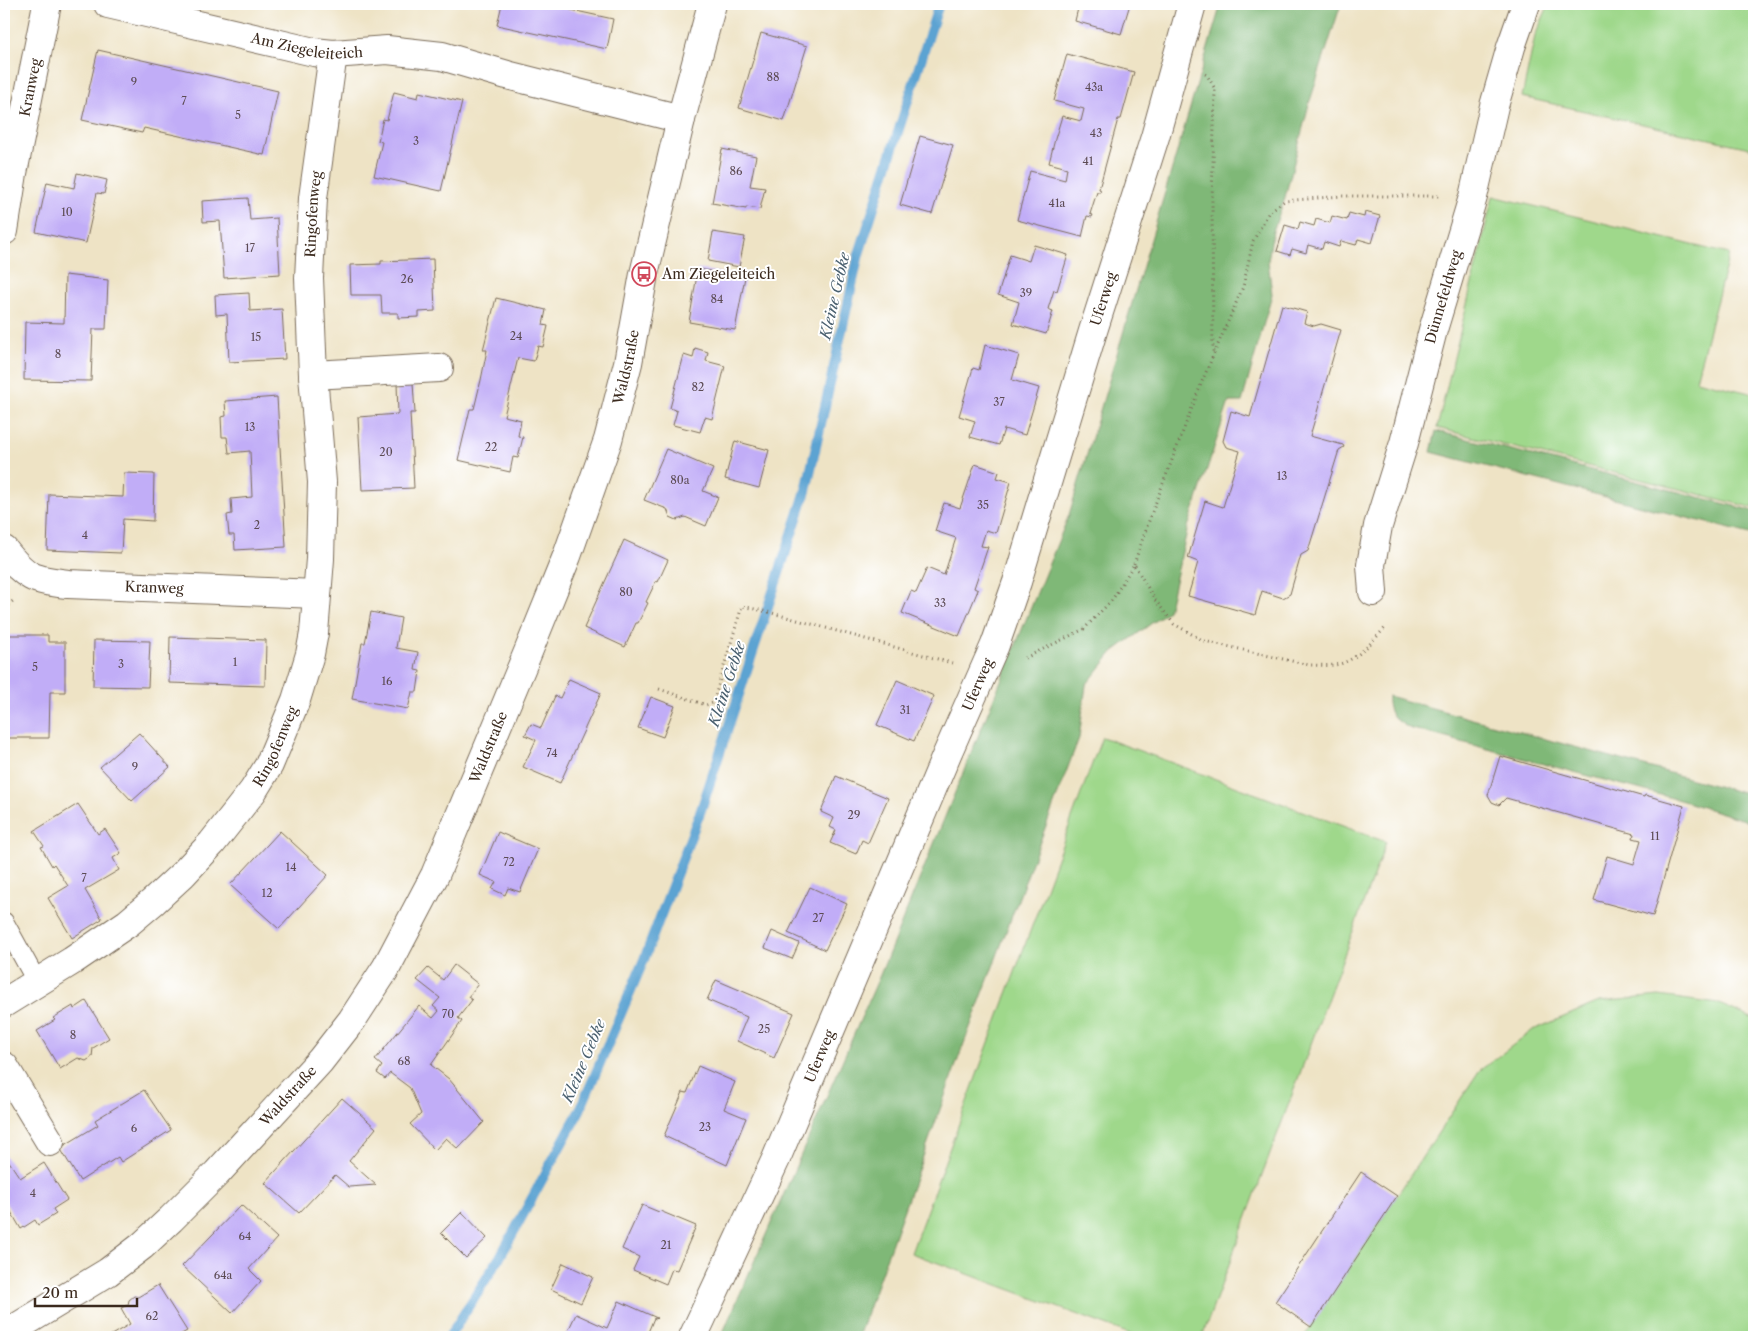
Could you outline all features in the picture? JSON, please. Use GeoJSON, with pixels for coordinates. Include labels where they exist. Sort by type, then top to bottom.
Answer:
{"type":"FeatureCollection","features":[{"type":"Feature","properties":{"kind":"street","name":"Kranweg"},"geometry":{"type":"LineString","coordinates":[[4,231],[13,173],[47,4]]}},
{"type":"Feature","properties":{"kind":"street","name":"Am Ziegeleiteich"},"geometry":{"type":"LineString","coordinates":[[108,4],[314,52],[333,54],[387,50],[442,56],[507,75],[681,119]]}},
{"type":"Feature","properties":{"kind":"street","name":"Waldstraße"},"geometry":{"type":"LineString","coordinates":[[4,1335],[108,1272],[142,1246],[171,1219],[217,1174],[320,1061],[352,1020],[386,968],[434,875],[567,556],[600,466],[628,363],[644,274],[681,119],[712,4]]}},
{"type":"Feature","properties":{"kind":"street","name":"Uferweg"},"geometry":{"type":"LineString","coordinates":[[693,1337],[776,1159],[995,646],[1017,582],[1093,331],[1155,137],[1192,4]]}},
{"type":"Feature","properties":{"kind":"street","name":"Dünnefeldweg"},"geometry":{"type":"LineString","coordinates":[[1373,592],[1370,565],[1378,526],[1404,443],[1433,330],[1473,197],[1494,106],[1526,4]]}},
{"type":"Feature","properties":{"kind":"street","name":"Ringofenweg"},"geometry":{"type":"LineString","coordinates":[[4,1002],[72,961],[128,923],[154,902],[212,843],[243,805],[268,765],[296,700],[310,654],[320,559],[322,482],[313,375],[309,278],[313,198],[333,54]]}},
{"type":"Feature","properties":{"kind":"street"},"geometry":{"type":"LineString","coordinates":[[313,375],[439,368]]}},
{"type":"Feature","properties":{"kind":"street","name":"Kranweg"},"geometry":{"type":"LineString","coordinates":[[4,550],[18,568],[28,576],[46,582],[317,594]]}},
{"type":"Feature","properties":{"kind":"street"},"geometry":{"type":"LineString","coordinates":[[4,1066],[50,1142]]}},
{"type":"Feature","properties":{"kind":"lane"},"geometry":{"type":"LineString","coordinates":[[4,922],[37,982]]}},
{"type":"Feature","properties":{"kind":"path"},"geometry":{"type":"LineString","coordinates":[[1176,64],[1207,75],[1214,89],[1212,201],[1213,355]]}},
{"type":"Feature","properties":{"kind":"path"},"geometry":{"type":"LineString","coordinates":[[659,689],[706,705],[713,703],[742,606],[983,671],[1024,659],[1084,630],[1112,600],[1134,564],[1213,355],[1244,287],[1254,241],[1269,212],[1284,201],[1342,196],[1473,197]]}},
{"type":"Feature","properties":{"kind":"path"},"geometry":{"type":"LineString","coordinates":[[1134,564],[1155,600],[1174,624],[1204,641],[1310,665],[1326,665],[1344,663],[1357,655],[1387,626]]}},
{"type":"Feature","properties":{"kind":"green space"},"geometry":{"type":"Polygon","coordinates":[[[1221,4],[1341,4],[1309,104],[1284,201],[1273,231],[1268,261],[1272,294],[1242,402],[1229,402],[1188,527],[1168,611],[1113,652],[1086,685],[1079,738],[960,1054],[858,1337],[721,1337],[880,975],[1069,515],[1221,4]]]}},
{"type":"Feature","properties":{"kind":"green space"},"geometry":{"type":"Polygon","coordinates":[[[1549,4],[1754,4],[1754,149],[1522,97],[1535,36],[1549,4]]]}},
{"type":"Feature","properties":{"kind":"green space"},"geometry":{"type":"Polygon","coordinates":[[[1493,196],[1729,254],[1696,380],[1754,394],[1754,508],[1437,428],[1493,196]]]}},
{"type":"Feature","properties":{"kind":"green space"},"geometry":{"type":"Polygon","coordinates":[[[1436,431],[1754,511],[1754,535],[1431,452],[1436,431]]]}},
{"type":"Feature","properties":{"kind":"green space"},"geometry":{"type":"Polygon","coordinates":[[[1388,696],[1754,796],[1754,823],[1683,801],[1409,728],[1399,722],[1390,712],[1388,696]]]}},
{"type":"Feature","properties":{"kind":"green space"},"geometry":{"type":"Polygon","coordinates":[[[1102,737],[1386,842],[1202,1337],[1138,1337],[911,1253],[1102,737]]]}},
{"type":"Feature","properties":{"kind":"green space"},"geometry":{"type":"Polygon","coordinates":[[[1659,996],[1719,1004],[1754,1019],[1754,1337],[1304,1337],[1479,1071],[1533,1030],[1599,1002],[1659,996]]]}},
{"type":"Feature","properties":{"kind":"building"},"geometry":{"type":"Polygon","coordinates":[[[502,4],[544,4],[613,19],[607,49],[497,25],[502,4]]]}},
{"type":"Feature","properties":{"kind":"building"},"geometry":{"type":"Polygon","coordinates":[[[1079,4],[1130,4],[1121,34],[1075,21],[1079,4]]]}},
{"type":"Feature","properties":{"kind":"building"},"geometry":{"type":"Polygon","coordinates":[[[761,33],[807,46],[784,121],[739,108],[761,33]]]}},
{"type":"Feature","properties":{"kind":"building"},"geometry":{"type":"Polygon","coordinates":[[[98,50],[278,91],[264,155],[144,128],[142,133],[82,120],[98,50]]]}},
{"type":"Feature","properties":{"kind":"building"},"geometry":{"type":"Polygon","coordinates":[[[1067,54],[1134,72],[1121,119],[1118,119],[1099,189],[1101,190],[1097,192],[1090,214],[1093,215],[1092,217],[1087,216],[1082,237],[1017,220],[1030,171],[1065,180],[1067,168],[1049,163],[1055,139],[1062,116],[1081,121],[1084,109],[1054,101],[1067,54]]]}},
{"type":"Feature","properties":{"kind":"building"},"geometry":{"type":"Polygon","coordinates":[[[394,92],[418,98],[419,92],[462,102],[441,191],[374,176],[382,142],[378,141],[383,119],[387,120],[394,92]]]}},
{"type":"Feature","properties":{"kind":"building"},"geometry":{"type":"Polygon","coordinates":[[[920,136],[953,145],[932,214],[900,205],[920,136]]]}},
{"type":"Feature","properties":{"kind":"building"},"geometry":{"type":"Polygon","coordinates":[[[722,149],[756,156],[750,186],[765,188],[760,209],[746,207],[746,209],[712,203],[722,149]]]}},
{"type":"Feature","properties":{"kind":"building"},"geometry":{"type":"Polygon","coordinates":[[[77,173],[107,180],[104,194],[97,193],[86,243],[36,232],[47,182],[74,188],[77,173]]]}},
{"type":"Feature","properties":{"kind":"building"},"geometry":{"type":"Polygon","coordinates":[[[248,198],[250,220],[277,218],[280,274],[224,278],[220,221],[203,222],[202,201],[248,198]]]}},
{"type":"Feature","properties":{"kind":"building"},"geometry":{"type":"Polygon","coordinates":[[[1365,212],[1380,216],[1372,243],[1358,239],[1356,245],[1341,241],[1339,247],[1324,242],[1322,249],[1308,245],[1306,253],[1292,249],[1290,255],[1277,251],[1285,225],[1298,229],[1300,222],[1314,226],[1316,219],[1330,223],[1332,216],[1347,220],[1349,213],[1364,217],[1365,212]]]}},
{"type":"Feature","properties":{"kind":"building"},"geometry":{"type":"Polygon","coordinates":[[[713,232],[745,237],[739,267],[708,261],[713,232]]]}},
{"type":"Feature","properties":{"kind":"building"},"geometry":{"type":"Polygon","coordinates":[[[1034,245],[1068,255],[1057,291],[1054,290],[1048,309],[1053,311],[1046,334],[1013,324],[1019,302],[998,295],[1010,255],[1029,261],[1034,245]]]}},
{"type":"Feature","properties":{"kind":"building"},"geometry":{"type":"Polygon","coordinates":[[[433,259],[435,311],[419,312],[419,317],[398,318],[398,313],[382,313],[381,295],[351,295],[350,265],[381,264],[381,261],[433,259]]]}},
{"type":"Feature","properties":{"kind":"building"},"geometry":{"type":"Polygon","coordinates":[[[698,269],[745,277],[735,330],[689,322],[698,269]]]}},
{"type":"Feature","properties":{"kind":"building"},"geometry":{"type":"Polygon","coordinates":[[[65,275],[108,280],[106,329],[93,329],[91,381],[24,380],[25,322],[64,323],[65,275]]]}},
{"type":"Feature","properties":{"kind":"building"},"geometry":{"type":"Polygon","coordinates":[[[249,293],[250,311],[282,309],[285,359],[229,362],[227,314],[216,315],[215,295],[249,293]]]}},
{"type":"Feature","properties":{"kind":"building"},"geometry":{"type":"Polygon","coordinates":[[[496,298],[546,310],[543,325],[548,326],[543,347],[538,346],[534,361],[518,358],[504,416],[521,420],[518,436],[523,437],[518,458],[513,457],[510,472],[458,460],[470,409],[474,409],[481,380],[487,350],[483,350],[496,298]]]}},
{"type":"Feature","properties":{"kind":"building"},"geometry":{"type":"Polygon","coordinates":[[[1282,305],[1307,312],[1304,323],[1314,326],[1321,324],[1341,330],[1310,436],[1343,445],[1344,447],[1339,450],[1308,551],[1301,555],[1290,594],[1283,598],[1262,591],[1255,615],[1188,596],[1198,562],[1188,558],[1205,501],[1223,507],[1240,451],[1226,447],[1223,441],[1231,411],[1250,417],[1282,305]]]}},
{"type":"Feature","properties":{"kind":"building"},"geometry":{"type":"Polygon","coordinates":[[[985,345],[1019,355],[1012,380],[1039,388],[1025,435],[1004,429],[999,445],[970,437],[975,421],[959,416],[973,368],[979,370],[985,345]]]}},
{"type":"Feature","properties":{"kind":"building"},"geometry":{"type":"Polygon","coordinates":[[[695,348],[708,352],[706,361],[725,366],[712,419],[705,417],[700,432],[673,425],[677,411],[670,408],[684,355],[693,358],[695,348]]]}},
{"type":"Feature","properties":{"kind":"building"},"geometry":{"type":"Polygon","coordinates":[[[397,383],[413,383],[415,413],[410,413],[414,488],[362,490],[358,417],[398,414],[397,383]]]}},
{"type":"Feature","properties":{"kind":"building"},"geometry":{"type":"Polygon","coordinates":[[[277,397],[286,547],[235,550],[234,535],[229,535],[227,515],[232,514],[231,499],[252,497],[250,451],[229,453],[227,437],[222,437],[221,417],[226,416],[225,401],[277,397]]]}},
{"type":"Feature","properties":{"kind":"building"},"geometry":{"type":"Polygon","coordinates":[[[735,441],[769,450],[759,488],[725,479],[735,441]]]}},
{"type":"Feature","properties":{"kind":"building"},"geometry":{"type":"Polygon","coordinates":[[[666,449],[713,469],[703,491],[718,497],[706,526],[685,517],[677,520],[670,517],[667,509],[644,500],[666,449]]]}},
{"type":"Feature","properties":{"kind":"building"},"geometry":{"type":"Polygon","coordinates":[[[975,464],[999,472],[997,478],[1011,482],[996,533],[986,530],[981,546],[988,547],[974,588],[978,590],[959,636],[902,613],[911,591],[916,593],[927,568],[944,575],[956,538],[935,531],[944,503],[960,508],[975,464]]]}},
{"type":"Feature","properties":{"kind":"building"},"geometry":{"type":"Polygon","coordinates":[[[124,473],[154,474],[153,521],[123,519],[121,553],[47,550],[49,494],[123,497],[124,473]]]}},
{"type":"Feature","properties":{"kind":"building"},"geometry":{"type":"Polygon","coordinates":[[[624,540],[668,560],[625,647],[584,628],[624,540]]]}},
{"type":"Feature","properties":{"kind":"building"},"geometry":{"type":"Polygon","coordinates":[[[371,612],[401,618],[396,648],[418,652],[415,670],[420,671],[417,692],[412,692],[408,709],[352,699],[362,643],[365,643],[371,612]]]}},
{"type":"Feature","properties":{"kind":"building"},"geometry":{"type":"Polygon","coordinates":[[[4,635],[48,635],[48,642],[65,642],[65,692],[50,692],[49,738],[4,738],[4,635]]]}},
{"type":"Feature","properties":{"kind":"building"},"geometry":{"type":"Polygon","coordinates":[[[170,637],[266,640],[265,686],[169,683],[170,637]]]}},
{"type":"Feature","properties":{"kind":"building"},"geometry":{"type":"Polygon","coordinates":[[[94,640],[150,641],[148,687],[93,686],[94,640]]]}},
{"type":"Feature","properties":{"kind":"building"},"geometry":{"type":"Polygon","coordinates":[[[569,679],[601,693],[560,783],[523,767],[536,740],[525,735],[531,724],[541,728],[555,696],[560,698],[569,679]]]}},
{"type":"Feature","properties":{"kind":"building"},"geometry":{"type":"Polygon","coordinates":[[[897,680],[934,696],[914,741],[877,725],[897,680]]]}},
{"type":"Feature","properties":{"kind":"building"},"geometry":{"type":"Polygon","coordinates":[[[651,697],[675,706],[663,737],[638,728],[651,697]]]}},
{"type":"Feature","properties":{"kind":"building"},"geometry":{"type":"Polygon","coordinates":[[[139,733],[170,767],[132,801],[100,767],[139,733]]]}},
{"type":"Feature","properties":{"kind":"building"},"geometry":{"type":"Polygon","coordinates":[[[1500,756],[1644,797],[1645,795],[1684,806],[1653,916],[1594,900],[1607,856],[1634,864],[1641,840],[1633,838],[1634,834],[1506,798],[1499,805],[1492,802],[1488,795],[1500,756]]]}},
{"type":"Feature","properties":{"kind":"building"},"geometry":{"type":"Polygon","coordinates":[[[836,776],[888,798],[868,843],[862,840],[856,854],[830,843],[836,830],[830,827],[834,818],[821,812],[836,776]]]}},
{"type":"Feature","properties":{"kind":"building"},"geometry":{"type":"Polygon","coordinates":[[[78,804],[98,834],[105,829],[121,853],[113,858],[119,870],[85,890],[102,919],[72,938],[48,898],[68,886],[54,864],[52,866],[41,847],[44,846],[34,831],[78,804]]]}},
{"type":"Feature","properties":{"kind":"building"},"geometry":{"type":"Polygon","coordinates":[[[280,831],[328,875],[279,929],[230,885],[280,831]]]}},
{"type":"Feature","properties":{"kind":"building"},"geometry":{"type":"Polygon","coordinates":[[[498,832],[538,849],[520,892],[508,888],[505,895],[492,889],[496,882],[480,875],[498,832]]]}},
{"type":"Feature","properties":{"kind":"building"},"geometry":{"type":"Polygon","coordinates":[[[810,887],[847,904],[825,950],[788,933],[810,887]]]}},
{"type":"Feature","properties":{"kind":"building"},"geometry":{"type":"Polygon","coordinates":[[[772,931],[799,943],[792,959],[765,948],[772,931]]]}},
{"type":"Feature","properties":{"kind":"building"},"geometry":{"type":"Polygon","coordinates":[[[454,965],[478,984],[468,997],[472,1000],[458,1018],[462,1021],[431,1065],[449,1079],[484,1122],[458,1149],[446,1138],[435,1150],[410,1124],[421,1114],[410,1088],[390,1073],[385,1079],[377,1073],[382,1066],[375,1060],[419,1006],[433,1018],[439,1011],[433,1006],[440,998],[417,980],[428,968],[443,980],[454,965]]]}},
{"type":"Feature","properties":{"kind":"building"},"geometry":{"type":"Polygon","coordinates":[[[716,980],[794,1013],[774,1058],[737,1041],[747,1017],[707,1000],[716,980]]]}},
{"type":"Feature","properties":{"kind":"building"},"geometry":{"type":"Polygon","coordinates":[[[86,1001],[109,1038],[93,1048],[92,1057],[86,1061],[78,1058],[60,1069],[37,1031],[55,1020],[53,1018],[73,1006],[74,1009],[86,1001]]]}},
{"type":"Feature","properties":{"kind":"building"},"geometry":{"type":"Polygon","coordinates":[[[698,1066],[735,1082],[724,1109],[746,1118],[727,1165],[664,1136],[683,1092],[687,1093],[698,1066]]]}},
{"type":"Feature","properties":{"kind":"building"},"geometry":{"type":"Polygon","coordinates":[[[144,1090],[171,1130],[121,1162],[118,1157],[80,1181],[60,1148],[98,1125],[95,1120],[144,1090]]]}},
{"type":"Feature","properties":{"kind":"building"},"geometry":{"type":"Polygon","coordinates":[[[342,1098],[376,1128],[349,1161],[376,1185],[349,1187],[335,1175],[299,1213],[265,1183],[342,1098]]]}},
{"type":"Feature","properties":{"kind":"building"},"geometry":{"type":"Polygon","coordinates":[[[4,1154],[20,1178],[44,1163],[67,1200],[53,1209],[56,1214],[38,1225],[35,1220],[21,1229],[4,1200],[4,1154]]]}},
{"type":"Feature","properties":{"kind":"building"},"geometry":{"type":"Polygon","coordinates":[[[1361,1172],[1397,1196],[1311,1327],[1275,1302],[1361,1172]]]}},
{"type":"Feature","properties":{"kind":"building"},"geometry":{"type":"Polygon","coordinates":[[[241,1205],[277,1238],[249,1269],[261,1281],[232,1313],[182,1266],[241,1205]]]}},
{"type":"Feature","properties":{"kind":"building"},"geometry":{"type":"Polygon","coordinates":[[[642,1205],[696,1226],[677,1270],[672,1269],[666,1284],[633,1270],[639,1257],[622,1249],[642,1205]]]}},
{"type":"Feature","properties":{"kind":"building"},"geometry":{"type":"Polygon","coordinates":[[[462,1212],[487,1238],[466,1258],[441,1233],[462,1212]]]}},
{"type":"Feature","properties":{"kind":"building"},"geometry":{"type":"Polygon","coordinates":[[[563,1263],[593,1277],[581,1303],[551,1289],[563,1263]]]}},
{"type":"Feature","properties":{"kind":"building"},"geometry":{"type":"Polygon","coordinates":[[[158,1285],[187,1331],[176,1337],[108,1337],[130,1324],[121,1308],[128,1305],[129,1300],[134,1296],[138,1297],[158,1285]]]}},
{"type":"Feature","properties":{"kind":"building"},"geometry":{"type":"Polygon","coordinates":[[[619,1301],[657,1318],[654,1318],[646,1337],[565,1337],[576,1314],[607,1328],[619,1301]]]}},
{"type":"Feature","properties":{"kind":"waterway","name":"Kleine Gebke"},"geometry":{"type":"LineString","coordinates":[[449,1337],[500,1257],[580,1110],[643,962],[701,810],[806,491],[859,254],[939,4]]}},
{"type":"Feature","properties":{"kind":"place","name":"Am Ziegeleiteich"},"geometry":{"type":"Point","coordinates":[644,274]}}]}
